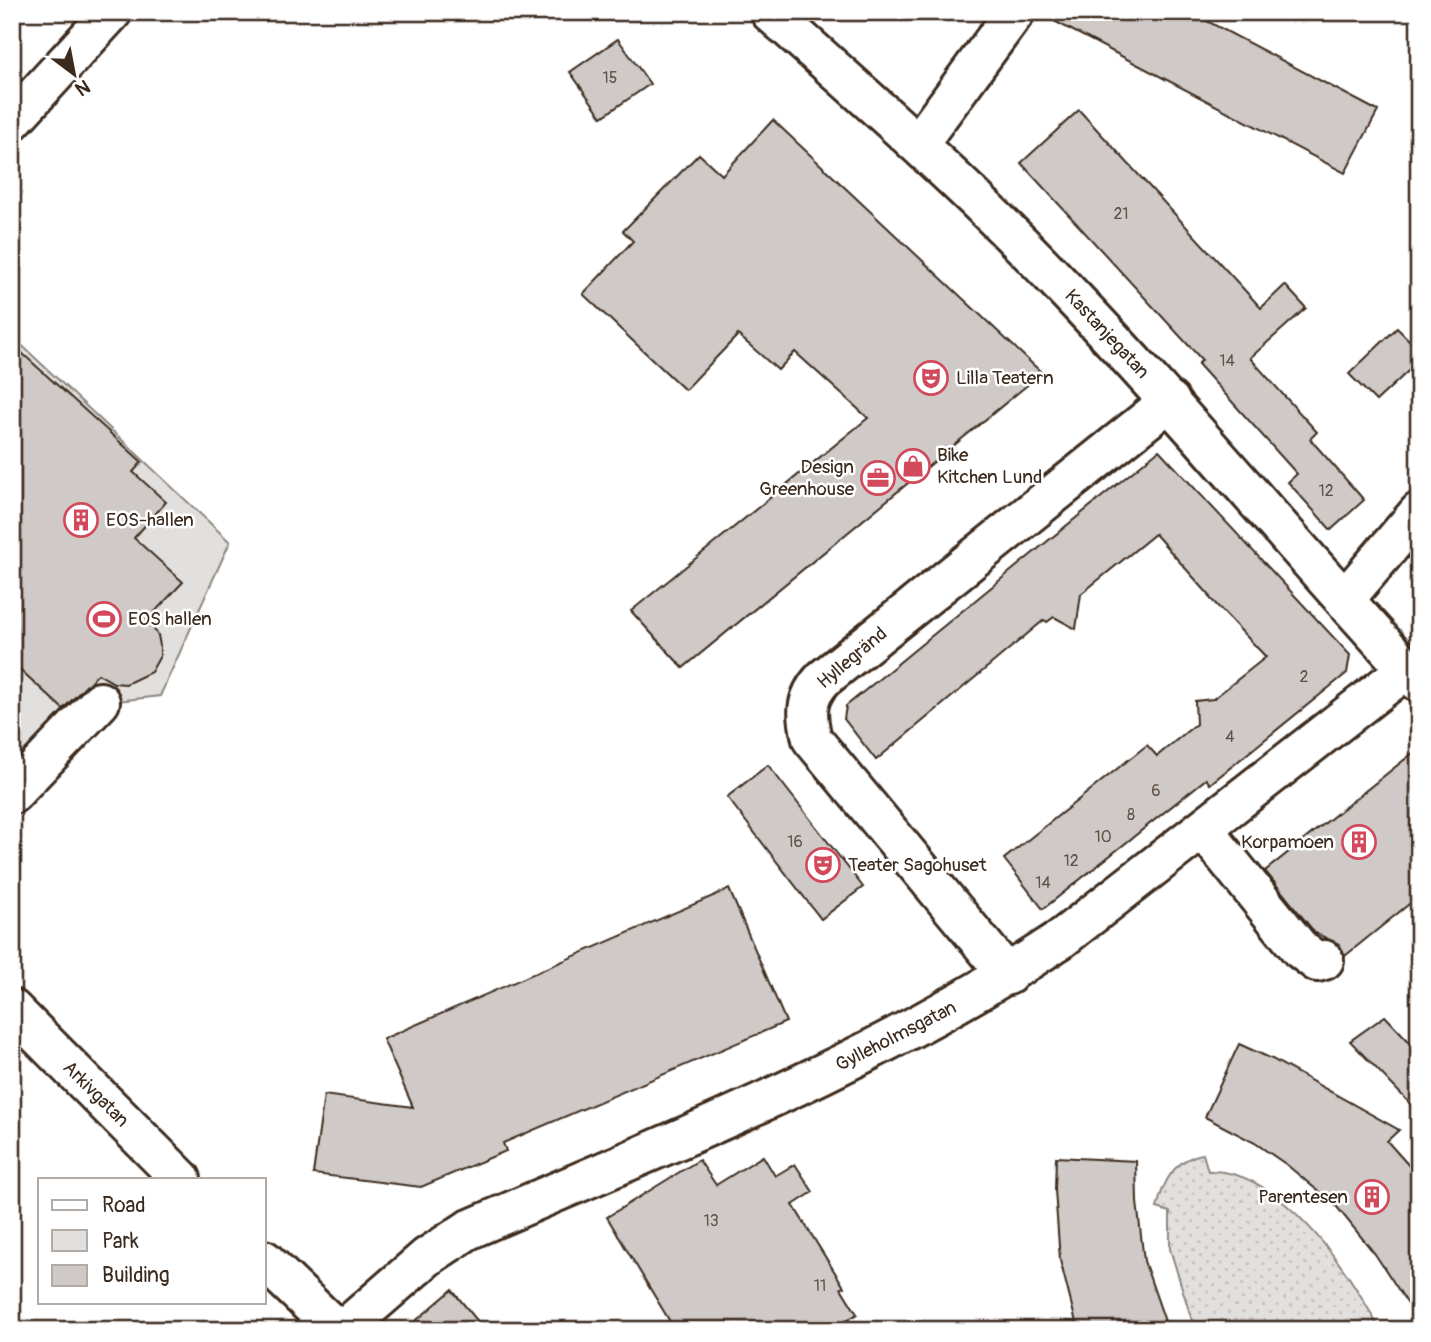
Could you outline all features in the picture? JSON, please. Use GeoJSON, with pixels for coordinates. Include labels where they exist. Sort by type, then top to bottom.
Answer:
{"type":"FeatureCollection","features":[{"type":"Feature","properties":{"kind":"street"},"geometry":{"type":"LineString","coordinates":[[12,121],[112,12]]}},
{"type":"Feature","properties":{"kind":"street","name":"Kastanjegatan"},"geometry":{"type":"LineString","coordinates":[[770,12],[918,144],[1059,282],[1170,401],[1413,676]]}},
{"type":"Feature","properties":{"kind":"street"},"geometry":{"type":"LineString","coordinates":[[918,144],[1015,12]]}},
{"type":"Feature","properties":{"kind":"street","name":"Hyllegränd"},"geometry":{"type":"LineString","coordinates":[[1008,975],[812,739],[806,718],[808,700],[823,679],[1170,401]]}},
{"type":"Feature","properties":{"kind":"street"},"geometry":{"type":"LineString","coordinates":[[1345,599],[1419,512]]}},
{"type":"Feature","properties":{"kind":"street","name":"Gylleholmsgatan"},"geometry":{"type":"LineString","coordinates":[[343,1330],[427,1257],[468,1230],[809,1081],[1008,975],[1061,939],[1203,829],[1413,676]]}},
{"type":"Feature","properties":{"kind":"street"},"geometry":{"type":"LineString","coordinates":[[12,793],[100,702]]}},
{"type":"Feature","properties":{"kind":"street"},"geometry":{"type":"LineString","coordinates":[[1203,829],[1300,949],[1317,962],[1324,960]]}},
{"type":"Feature","properties":{"kind":"street","name":"Arkivgatan"},"geometry":{"type":"LineString","coordinates":[[12,1009],[180,1178]]}},
{"type":"Feature","properties":{"kind":"street"},"geometry":{"type":"LineString","coordinates":[[266,1262],[337,1330]]}},
{"type":"Feature","properties":{"kind":"green space","name":"EOS hallen"},"geometry":{"type":"Polygon","coordinates":[[[12,336],[230,542],[160,696],[100,703],[12,800],[12,336]]]}},
{"type":"Feature","properties":{"kind":"green space"},"geometry":{"type":"Polygon","coordinates":[[[1203,1154],[1208,1171],[1235,1175],[1262,1187],[1287,1205],[1332,1254],[1380,1330],[1195,1330],[1170,1249],[1170,1212],[1157,1208],[1171,1173],[1184,1161],[1203,1154]]]}},
{"type":"Feature","properties":{"kind":"building"},"geometry":{"type":"Polygon","coordinates":[[[1037,12],[1190,12],[1378,111],[1345,173],[1037,12]]]}},
{"type":"Feature","properties":{"kind":"building"},"geometry":{"type":"Polygon","coordinates":[[[618,39],[650,84],[602,117],[570,72],[618,39]]]}},
{"type":"Feature","properties":{"kind":"building"},"geometry":{"type":"Polygon","coordinates":[[[1079,110],[1261,308],[1285,285],[1306,308],[1250,358],[1317,432],[1310,439],[1364,500],[1331,530],[1288,482],[1297,474],[1198,364],[1202,360],[1021,163],[1079,110]]]}},
{"type":"Feature","properties":{"kind":"building"},"geometry":{"type":"Polygon","coordinates":[[[773,120],[1042,373],[683,668],[631,611],[868,418],[795,352],[778,370],[738,335],[685,390],[583,294],[633,241],[623,231],[699,154],[722,175],[773,120]]]}},
{"type":"Feature","properties":{"kind":"building"},"geometry":{"type":"Polygon","coordinates":[[[1397,328],[1419,350],[1419,361],[1376,401],[1349,374],[1397,328]]]}},
{"type":"Feature","properties":{"kind":"building","name":"EOS hallen"},"geometry":{"type":"Polygon","coordinates":[[[12,344],[142,462],[133,472],[166,502],[134,538],[183,582],[147,620],[158,635],[160,646],[160,656],[151,672],[126,684],[114,683],[98,674],[63,709],[12,662],[12,344]]]}},
{"type":"Feature","properties":{"kind":"building"},"geometry":{"type":"Polygon","coordinates":[[[1159,450],[1350,655],[1347,673],[1210,784],[1206,779],[1043,909],[1004,859],[1147,745],[1157,756],[1196,724],[1195,701],[1213,699],[1266,657],[1209,597],[1155,534],[1081,594],[1076,629],[1054,617],[1047,622],[1044,620],[876,760],[844,719],[846,706],[1159,450]]]}},
{"type":"Feature","properties":{"kind":"building","name":"Korpamoen"},"geometry":{"type":"Polygon","coordinates":[[[1419,748],[1419,896],[1345,956],[1339,944],[1315,933],[1265,871],[1419,748]]]}},
{"type":"Feature","properties":{"kind":"building"},"geometry":{"type":"Polygon","coordinates":[[[768,765],[863,887],[821,919],[727,797],[768,765]]]}},
{"type":"Feature","properties":{"kind":"building"},"geometry":{"type":"Polygon","coordinates":[[[729,889],[786,1022],[503,1143],[506,1151],[421,1187],[313,1174],[324,1095],[413,1107],[383,1039],[729,889]]]}},
{"type":"Feature","properties":{"kind":"building"},"geometry":{"type":"Polygon","coordinates":[[[1385,1016],[1419,1052],[1419,1113],[1350,1041],[1385,1016]]]}},
{"type":"Feature","properties":{"kind":"building","name":"Parentesen"},"geometry":{"type":"Polygon","coordinates":[[[1239,1044],[1272,1059],[1399,1130],[1387,1141],[1419,1177],[1419,1321],[1375,1254],[1337,1207],[1287,1165],[1255,1143],[1205,1117],[1239,1044]]]}},
{"type":"Feature","properties":{"kind":"building"},"geometry":{"type":"Polygon","coordinates":[[[763,1156],[775,1176],[795,1164],[813,1192],[793,1205],[844,1287],[841,1288],[857,1314],[832,1330],[675,1330],[607,1217],[699,1160],[716,1185],[763,1156]]]}},
{"type":"Feature","properties":{"kind":"building"},"geometry":{"type":"Polygon","coordinates":[[[1056,1157],[1136,1161],[1137,1202],[1144,1261],[1168,1330],[1078,1330],[1060,1260],[1055,1190],[1056,1157]]]}},
{"type":"Feature","properties":{"kind":"building"},"geometry":{"type":"Polygon","coordinates":[[[452,1290],[485,1330],[405,1330],[452,1290]]]}},
{"type":"Feature","properties":{"kind":"place","name":"Lilla Teatern"},"geometry":{"type":"Point","coordinates":[931,378]}},
{"type":"Feature","properties":{"kind":"place","name":"Bike Kitchen Lund"},"geometry":{"type":"Point","coordinates":[913,466]}},
{"type":"Feature","properties":{"kind":"place","name":"Design Greenhouse"},"geometry":{"type":"Point","coordinates":[878,478]}},
{"type":"Feature","properties":{"kind":"place","name":"EOS-hallen"},"geometry":{"type":"Point","coordinates":[81,520]}},
{"type":"Feature","properties":{"kind":"place","name":"EOS hallen"},"geometry":{"type":"Point","coordinates":[104,619]}},
{"type":"Feature","properties":{"kind":"place","name":"Korpamoen"},"geometry":{"type":"Point","coordinates":[1359,842]}},
{"type":"Feature","properties":{"kind":"place","name":"Teater Sagohuset"},"geometry":{"type":"Point","coordinates":[823,865]}},
{"type":"Feature","properties":{"kind":"place","name":"Parentesen"},"geometry":{"type":"Point","coordinates":[1372,1197]}}]}
